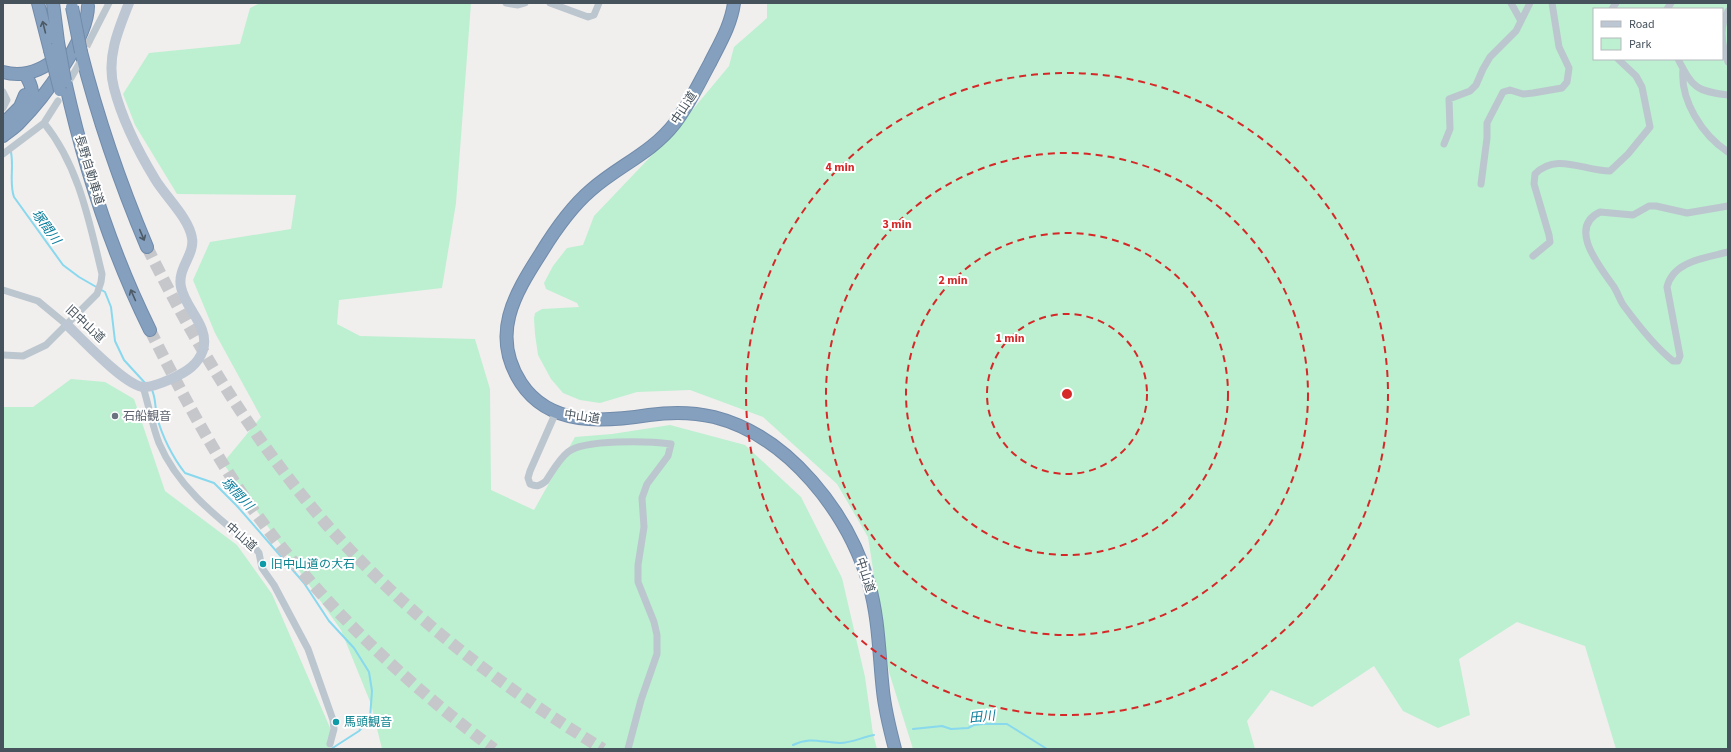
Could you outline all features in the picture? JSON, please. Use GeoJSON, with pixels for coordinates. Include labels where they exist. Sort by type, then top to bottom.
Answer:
{"type":"FeatureCollection","features":[{"type":"Feature","properties":{"kind":"highway"},"geometry":{"type":"LineString","coordinates":[[38,3],[50,50],[64,88]]}},
{"type":"Feature","properties":{"kind":"highway"},"geometry":{"type":"LineString","coordinates":[[53,3],[64,88]]}},
{"type":"Feature","properties":{"kind":"highway","name":"中山道"},"geometry":{"type":"LineString","coordinates":[[734,3],[727,28],[694,94],[674,125],[645,152],[602,181],[574,206],[555,231],[515,295],[508,317],[507,328],[510,360],[522,384],[535,398],[556,412],[594,420],[619,420],[658,414],[679,413],[712,416],[748,430],[781,453],[815,484],[836,512],[855,547],[863,566],[874,606],[885,703],[895,749]]}},
{"type":"Feature","properties":{"kind":"highway"},"geometry":{"type":"LineString","coordinates":[[3,72],[25,74],[48,66],[65,51],[80,4]]}},
{"type":"Feature","properties":{"kind":"highway"},"geometry":{"type":"LineString","coordinates":[[4,131],[19,124],[52,84],[75,46],[88,16],[80,4]]}},
{"type":"Feature","properties":{"kind":"highway","name":"長野自動車道"},"geometry":{"type":"LineString","coordinates":[[80,4],[84,50],[102,129],[147,247]]}},
{"type":"Feature","properties":{"kind":"highway"},"geometry":{"type":"LineString","coordinates":[[4,131],[32,102],[33,90],[25,74]]}},
{"type":"Feature","properties":{"kind":"highway","name":"長野自動車道"},"geometry":{"type":"LineString","coordinates":[[64,88],[77,147],[119,260],[150,330]]}},
{"type":"Feature","properties":{"kind":"street"},"geometry":{"type":"LineString","coordinates":[[3,154],[44,123],[109,3]]}},
{"type":"Feature","properties":{"kind":"street"},"geometry":{"type":"LineString","coordinates":[[129,3],[114,42],[112,58],[113,87],[126,122],[145,161],[155,179],[189,230],[192,246],[181,271],[181,287],[184,298],[199,323],[205,341],[201,357],[185,372],[154,385],[144,387]]}},
{"type":"Feature","properties":{"kind":"street"},"geometry":{"type":"LineString","coordinates":[[506,3],[518,5],[525,3]]}},
{"type":"Feature","properties":{"kind":"street"},"geometry":{"type":"LineString","coordinates":[[550,3],[588,17],[594,15],[599,3]]}},
{"type":"Feature","properties":{"kind":"street"},"geometry":{"type":"LineString","coordinates":[[1511,3],[1521,21]]}},
{"type":"Feature","properties":{"kind":"street"},"geometry":{"type":"LineString","coordinates":[[1444,144],[1450,129],[1449,99],[1470,91],[1476,85],[1490,58],[1509,39],[1521,21],[1530,3]]}},
{"type":"Feature","properties":{"kind":"street"},"geometry":{"type":"LineString","coordinates":[[1482,184],[1487,138],[1487,123],[1503,92],[1510,90],[1523,94],[1562,88],[1567,82],[1569,68],[1559,47],[1552,3]]}},
{"type":"Feature","properties":{"kind":"street"},"geometry":{"type":"LineString","coordinates":[[1723,20],[1728,11]]}},
{"type":"Feature","properties":{"kind":"street"},"geometry":{"type":"LineString","coordinates":[[1723,36],[1728,62]]}},
{"type":"Feature","properties":{"kind":"street"},"geometry":{"type":"LineString","coordinates":[[1533,256],[1550,242],[1534,184],[1535,174],[1541,168],[1549,164],[1566,162],[1596,171],[1610,171],[1628,154],[1650,127],[1642,87],[1636,76],[1619,60]]}},
{"type":"Feature","properties":{"kind":"street"},"geometry":{"type":"LineString","coordinates":[[1678,60],[1689,78],[1699,89],[1706,92],[1728,95]]}},
{"type":"Feature","properties":{"kind":"street"},"geometry":{"type":"LineString","coordinates":[[1683,69],[1683,78],[1690,108],[1713,139],[1728,152]]}},
{"type":"Feature","properties":{"kind":"street"},"geometry":{"type":"LineString","coordinates":[[3,92],[7,100],[3,108]]}},
{"type":"Feature","properties":{"kind":"street"},"geometry":{"type":"LineString","coordinates":[[3,355],[23,356],[39,350],[52,340],[97,294],[100,286],[102,274],[84,201],[65,156],[44,123]]}},
{"type":"Feature","properties":{"kind":"street"},"geometry":{"type":"LineString","coordinates":[[1728,206],[1687,213],[1656,206],[1649,206],[1633,215],[1600,212],[1589,220],[1587,229],[1590,253],[1615,288],[1623,306],[1652,340],[1673,361],[1678,361],[1680,356],[1667,287],[1669,279],[1674,272],[1695,260],[1728,252]]}},
{"type":"Feature","properties":{"kind":"street","name":"旧中山道"},"geometry":{"type":"LineString","coordinates":[[3,290],[34,299],[67,325],[103,360],[129,381],[144,387]]}},
{"type":"Feature","properties":{"kind":"street","name":"中山道"},"geometry":{"type":"LineString","coordinates":[[144,387],[152,424],[159,444],[168,461],[184,483],[214,513],[259,553],[262,568],[274,585],[308,649],[333,720],[334,729],[330,744]]}},
{"type":"Feature","properties":{"kind":"street"},"geometry":{"type":"LineString","coordinates":[[556,412],[528,478],[530,484],[535,486],[541,485],[546,481],[568,451],[579,447],[639,441],[671,444],[668,456],[647,484],[642,498],[644,527],[638,565],[638,582],[654,622],[657,635],[657,654],[641,700],[628,749]]}},
{"type":"Feature","properties":{"kind":"green space"},"geometry":{"type":"Polygon","coordinates":[[[260,3],[471,3],[456,203],[442,288],[339,300],[337,324],[360,336],[475,339],[490,389],[491,490],[534,510],[575,437],[612,434],[670,425],[745,445],[801,497],[842,578],[865,677],[873,734],[877,749],[382,749],[371,704],[341,630],[223,463],[261,417],[215,333],[193,280],[210,242],[291,229],[296,195],[177,194],[135,125],[123,94],[149,53],[240,44],[250,8],[260,3]]]}},
{"type":"Feature","properties":{"kind":"green space"},"geometry":{"type":"Polygon","coordinates":[[[767,3],[1728,3],[1728,749],[1616,749],[1585,646],[1517,622],[1459,659],[1470,715],[1438,728],[1403,711],[1374,666],[1312,707],[1271,690],[1247,721],[1255,749],[913,749],[889,672],[868,537],[837,484],[763,417],[690,390],[637,392],[600,403],[580,400],[563,393],[551,379],[538,355],[535,334],[535,313],[542,309],[579,307],[577,303],[546,289],[544,283],[553,266],[567,248],[583,245],[594,216],[674,132],[729,66],[734,47],[767,18],[767,3]]]}},
{"type":"Feature","properties":{"kind":"green space"},"geometry":{"type":"Polygon","coordinates":[[[71,379],[105,382],[134,399],[165,491],[237,545],[272,594],[331,730],[328,741],[329,749],[3,749],[3,407],[33,407],[71,379]]]}},
{"type":"Feature","properties":{"kind":"waterway","name":"塚間川"},"geometry":{"type":"LineString","coordinates":[[11,152],[12,186],[14,197],[63,265],[79,277],[105,292],[111,307],[115,341],[124,360],[146,384]]}},
{"type":"Feature","properties":{"kind":"waterway","name":"塚間川"},"geometry":{"type":"LineString","coordinates":[[152,390],[157,417],[162,432],[172,454],[185,473],[214,483],[237,506],[304,583],[329,621],[354,648],[369,672],[372,691],[370,718],[359,731],[331,749]]}},
{"type":"Feature","properties":{"kind":"waterway","name":"田川"},"geometry":{"type":"LineString","coordinates":[[913,729],[942,726],[951,729],[968,728],[974,725],[983,724],[1007,724],[1047,749]]}},
{"type":"Feature","properties":{"kind":"waterway","name":"田川"},"geometry":{"type":"LineString","coordinates":[[793,745],[799,742],[811,740],[844,743],[874,735]]}},
{"type":"Feature","properties":{"kind":"tunnel"},"geometry":{"type":"LineString","coordinates":[[82,56],[90,40]]}},
{"type":"Feature","properties":{"kind":"tunnel"},"geometry":{"type":"LineString","coordinates":[[147,247],[185,320],[228,392],[275,461],[327,525],[357,558],[389,589],[456,647],[528,700],[603,749]]}},
{"type":"Feature","properties":{"kind":"tunnel"},"geometry":{"type":"LineString","coordinates":[[150,330],[219,458],[271,534],[328,602],[359,634],[425,694],[494,749]]}},
{"type":"Feature","properties":{"kind":"place","name":"石船観音"},"geometry":{"type":"Point","coordinates":[115,416]}},
{"type":"Feature","properties":{"kind":"place","name":"旧中山道の大石"},"geometry":{"type":"Point","coordinates":[263,564]}},
{"type":"Feature","properties":{"kind":"place","name":"馬頭観音"},"geometry":{"type":"Point","coordinates":[336,722]}}]}
